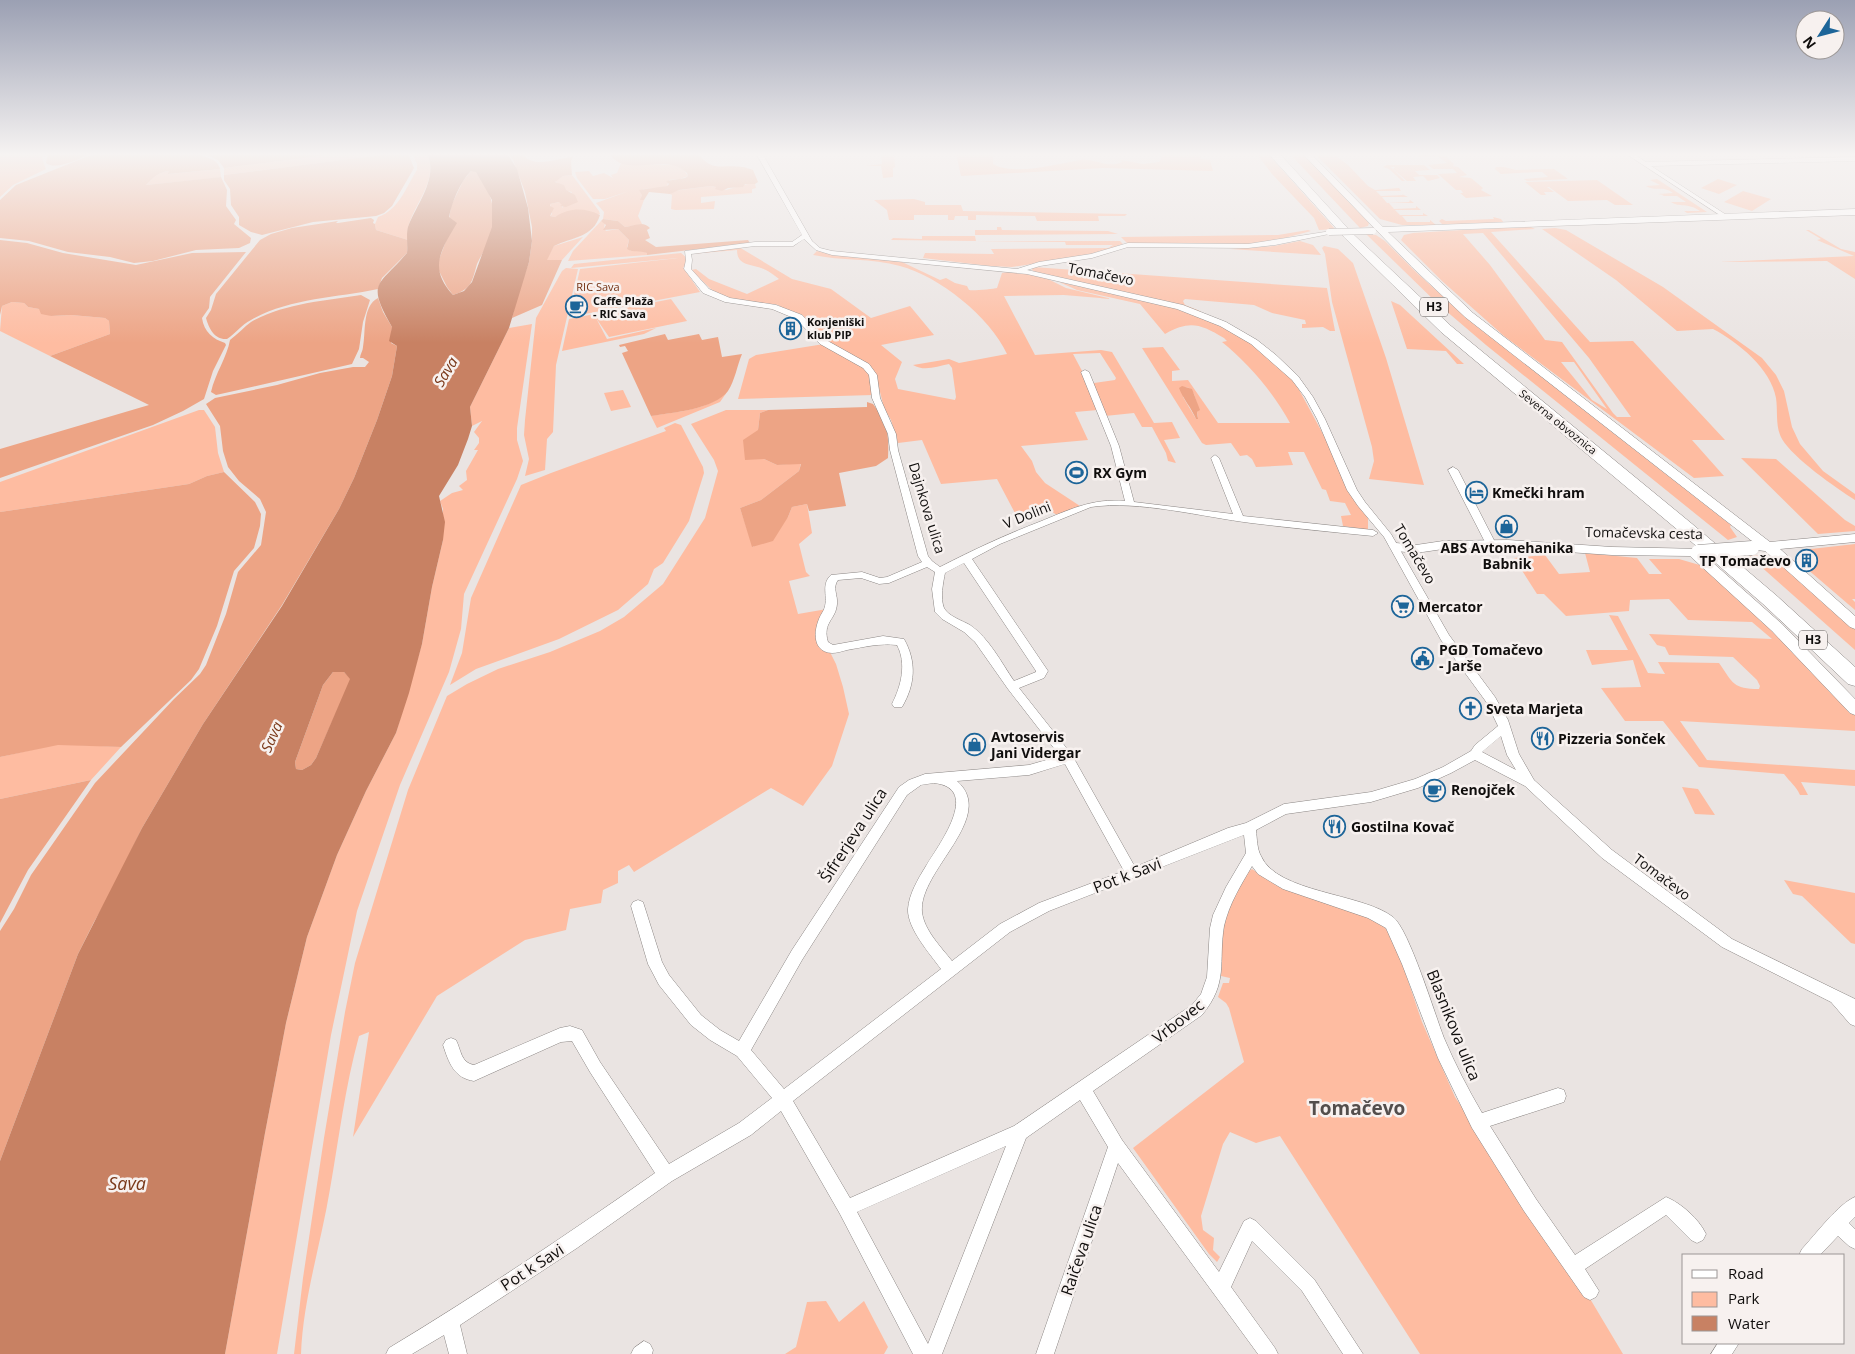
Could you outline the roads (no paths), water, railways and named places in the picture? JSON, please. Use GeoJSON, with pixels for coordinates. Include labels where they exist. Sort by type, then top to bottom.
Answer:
{"type":"FeatureCollection","features":[{"type":"Feature","properties":{"kind":"highway","name":"Severna obvoznica"},"geometry":{"type":"LineString","coordinates":[[1331,216],[1446,329],[1659,504],[1770,600],[1855,679]]}},
{"type":"Feature","properties":{"kind":"highway","name":"Severna obvoznica"},"geometry":{"type":"LineString","coordinates":[[1342,216],[1366,242],[1457,328],[1698,524],[1855,663]]}},
{"type":"Feature","properties":{"kind":"highway"},"geometry":{"type":"LineString","coordinates":[[1770,600],[1788,625],[1855,692]]}},
{"type":"Feature","properties":{"kind":"street"},"geometry":{"type":"LineString","coordinates":[[794,216],[805,236]]}},
{"type":"Feature","properties":{"kind":"street"},"geometry":{"type":"LineString","coordinates":[[1364,216],[1441,291],[1486,330],[1767,546],[1855,624]]}},
{"type":"Feature","properties":{"kind":"street"},"geometry":{"type":"LineString","coordinates":[[1020,270],[1039,264],[1092,256],[1125,245],[1248,246],[1275,244],[1329,232],[1747,216]]}},
{"type":"Feature","properties":{"kind":"street","name":"Tomačevo"},"geometry":{"type":"LineString","coordinates":[[805,236],[818,250],[832,253],[1020,270],[1180,307],[1224,324],[1254,342],[1295,378],[1304,391],[1321,419],[1347,481],[1361,504],[1396,547],[1444,637],[1491,700],[1504,727],[1513,755],[1530,783],[1607,854],[1711,932],[1740,951],[1855,1006]]}},
{"type":"Feature","properties":{"kind":"street","name":"Dajnkova ulica"},"geometry":{"type":"LineString","coordinates":[[805,236],[793,244],[756,244],[687,252],[689,260],[687,269],[706,291],[728,300],[773,307],[798,318],[823,342],[866,366],[873,375],[876,398],[892,434],[894,450],[923,556],[928,563],[940,572],[937,589],[938,609],[946,616],[968,628],[980,639],[1012,686],[1068,758],[1132,874]]}},
{"type":"Feature","properties":{"kind":"street"},"geometry":{"type":"LineString","coordinates":[[1085,372],[1115,446],[1130,503]]}},
{"type":"Feature","properties":{"kind":"street"},"geometry":{"type":"LineString","coordinates":[[1214,458],[1240,518]]}},
{"type":"Feature","properties":{"kind":"street"},"geometry":{"type":"LineString","coordinates":[[1453,470],[1491,544]]}},
{"type":"Feature","properties":{"kind":"street","name":"V Dolini"},"geometry":{"type":"LineString","coordinates":[[940,572],[997,542],[1092,504],[1107,502],[1202,511],[1240,518],[1373,533],[1383,542],[1396,547]]}},
{"type":"Feature","properties":{"kind":"street"},"geometry":{"type":"LineString","coordinates":[[1373,518],[1373,533]]}},
{"type":"Feature","properties":{"kind":"street","name":"Tomačevska cesta"},"geometry":{"type":"LineString","coordinates":[[1396,547],[1416,549],[1435,546],[1491,544],[1536,545],[1621,552],[1695,552],[1855,538]]}},
{"type":"Feature","properties":{"kind":"street"},"geometry":{"type":"LineString","coordinates":[[1695,552],[1785,635],[1855,709]]}},
{"type":"Feature","properties":{"kind":"street","name":"Dajnkova ulica"},"geometry":{"type":"LineString","coordinates":[[966,558],[1042,671],[1040,675],[1012,686]]}},
{"type":"Feature","properties":{"kind":"street"},"geometry":{"type":"LineString","coordinates":[[898,704],[906,689],[907,675],[905,653],[900,642],[883,640],[832,649],[823,644],[820,630],[831,606],[829,589],[833,578],[862,575],[880,581],[889,580],[928,563]]}},
{"type":"Feature","properties":{"kind":"street","name":"Pot k Savi"},"geometry":{"type":"LineString","coordinates":[[395,1354],[450,1321],[571,1242],[666,1175],[745,1129],[1005,928],[1044,907],[1132,874],[1233,832],[1249,828],[1284,809],[1371,797],[1395,791],[1448,770],[1475,754],[1479,748],[1504,727]]}},
{"type":"Feature","properties":{"kind":"street"},"geometry":{"type":"LineString","coordinates":[[1475,754],[1530,783]]}},
{"type":"Feature","properties":{"kind":"street"},"geometry":{"type":"LineString","coordinates":[[940,778],[1029,770],[1068,758]]}},
{"type":"Feature","properties":{"kind":"street"},"geometry":{"type":"LineString","coordinates":[[940,778],[952,784],[960,793],[963,804],[956,826],[917,896],[915,913],[923,932],[951,971]]}},
{"type":"Feature","properties":{"kind":"street","name":"Šifrerjeva ulica"},"geometry":{"type":"LineString","coordinates":[[742,1051],[797,955],[903,791],[919,780],[940,778]]}},
{"type":"Feature","properties":{"kind":"street","name":"Blasnikova ulica"},"geometry":{"type":"LineString","coordinates":[[1249,828],[1253,853],[1257,864],[1282,884],[1372,913],[1390,923],[1411,966],[1443,1053],[1478,1122],[1572,1267],[1590,1291]]}},
{"type":"Feature","properties":{"kind":"street","name":"Vrbovec"},"geometry":{"type":"LineString","coordinates":[[846,1208],[1020,1132],[1197,1010],[1206,1002],[1216,977],[1215,935],[1220,913],[1253,853]]}},
{"type":"Feature","properties":{"kind":"street"},"geometry":{"type":"LineString","coordinates":[[638,906],[655,964],[664,980],[696,1020],[715,1035],[742,1051],[783,1099],[846,1208],[923,1354]]}},
{"type":"Feature","properties":{"kind":"street"},"geometry":{"type":"LineString","coordinates":[[1830,993],[1855,1019]]}},
{"type":"Feature","properties":{"kind":"street"},"geometry":{"type":"LineString","coordinates":[[451,1045],[462,1071],[474,1073],[560,1035],[570,1033],[576,1035],[666,1175]]}},
{"type":"Feature","properties":{"kind":"street"},"geometry":{"type":"LineString","coordinates":[[1083,1090],[1116,1146],[1269,1354]]}},
{"type":"Feature","properties":{"kind":"street"},"geometry":{"type":"LineString","coordinates":[[1478,1122],[1558,1096]]}},
{"type":"Feature","properties":{"kind":"street"},"geometry":{"type":"LineString","coordinates":[[933,1354],[1020,1132]]}},
{"type":"Feature","properties":{"kind":"street","name":"Raičeva ulica"},"geometry":{"type":"LineString","coordinates":[[1045,1354],[1116,1146]]}},
{"type":"Feature","properties":{"kind":"street"},"geometry":{"type":"LineString","coordinates":[[1809,1254],[1855,1204]]}},
{"type":"Feature","properties":{"kind":"street"},"geometry":{"type":"LineString","coordinates":[[1572,1267],[1666,1205],[1676,1212],[1697,1234]]}},
{"type":"Feature","properties":{"kind":"street"},"geometry":{"type":"LineString","coordinates":[[1836,1223],[1855,1240]]}},
{"type":"Feature","properties":{"kind":"street"},"geometry":{"type":"LineString","coordinates":[[1221,1288],[1250,1228],[1308,1285],[1354,1354]]}},
{"type":"Feature","properties":{"kind":"street"},"geometry":{"type":"LineString","coordinates":[[450,1321],[458,1354]]}},
{"type":"Feature","properties":{"kind":"street"},"geometry":{"type":"LineString","coordinates":[[1720,1354],[1729,1344]]}},
{"type":"Feature","properties":{"kind":"water","name":"Sava"},"geometry":{"type":"Polygon","coordinates":[[[413,216],[449,216],[457,223],[442,251],[439,267],[445,285],[453,295],[464,291],[472,282],[492,227],[492,216],[529,216],[532,241],[529,262],[509,328],[470,407],[472,426],[458,465],[439,496],[445,522],[443,540],[422,644],[396,733],[366,791],[337,855],[307,937],[286,1023],[225,1354],[0,1354],[0,1161],[78,954],[142,828],[203,724],[282,606],[339,509],[354,478],[392,376],[397,346],[389,341],[392,327],[379,301],[379,286],[407,253],[408,227],[413,216]],[[333,672],[323,685],[295,762],[296,769],[302,770],[311,765],[316,758],[350,679],[344,672],[333,672]]]}},
{"type":"Feature","properties":{"kind":"place","name":"Caffe Plaža - RIC Sava"},"geometry":{"type":"Point","coordinates":[577,307]}},
{"type":"Feature","properties":{"kind":"place","name":"Konjeniški klub PIP"},"geometry":{"type":"Point","coordinates":[791,328]}},
{"type":"Feature","properties":{"kind":"place","name":"RX Gym"},"geometry":{"type":"Point","coordinates":[1077,473]}},
{"type":"Feature","properties":{"kind":"place","name":"Kmečki hram"},"geometry":{"type":"Point","coordinates":[1476,493]}},
{"type":"Feature","properties":{"kind":"place","name":"ABS Avtomehanika Babnik"},"geometry":{"type":"Point","coordinates":[1507,526]}},
{"type":"Feature","properties":{"kind":"place","name":"TP Tomačevo"},"geometry":{"type":"Point","coordinates":[1807,561]}},
{"type":"Feature","properties":{"kind":"place","name":"Mercator"},"geometry":{"type":"Point","coordinates":[1402,607]}},
{"type":"Feature","properties":{"kind":"place","name":"PGD Tomačevo - Jarše"},"geometry":{"type":"Point","coordinates":[1423,658]}},
{"type":"Feature","properties":{"kind":"place","name":"Sveta Marjeta"},"geometry":{"type":"Point","coordinates":[1470,709]}},
{"type":"Feature","properties":{"kind":"place","name":"Pizzeria Sonček"},"geometry":{"type":"Point","coordinates":[1542,739]}},
{"type":"Feature","properties":{"kind":"place","name":"Avtoservis Jani Vidergar"},"geometry":{"type":"Point","coordinates":[975,745]}},
{"type":"Feature","properties":{"kind":"place","name":"Renojček"},"geometry":{"type":"Point","coordinates":[1435,790]}},
{"type":"Feature","properties":{"kind":"place","name":"Gostilna Kovač"},"geometry":{"type":"Point","coordinates":[1335,827]}},
{"type":"Feature","properties":{"kind":"district","name":"Tomačevo"},"geometry":{"type":"Point","coordinates":[1357,1108]}},
{"type":"Feature","properties":{"kind":"park label","name":"RIC Sava"},"geometry":{"type":"Point","coordinates":[598,287]}}]}
